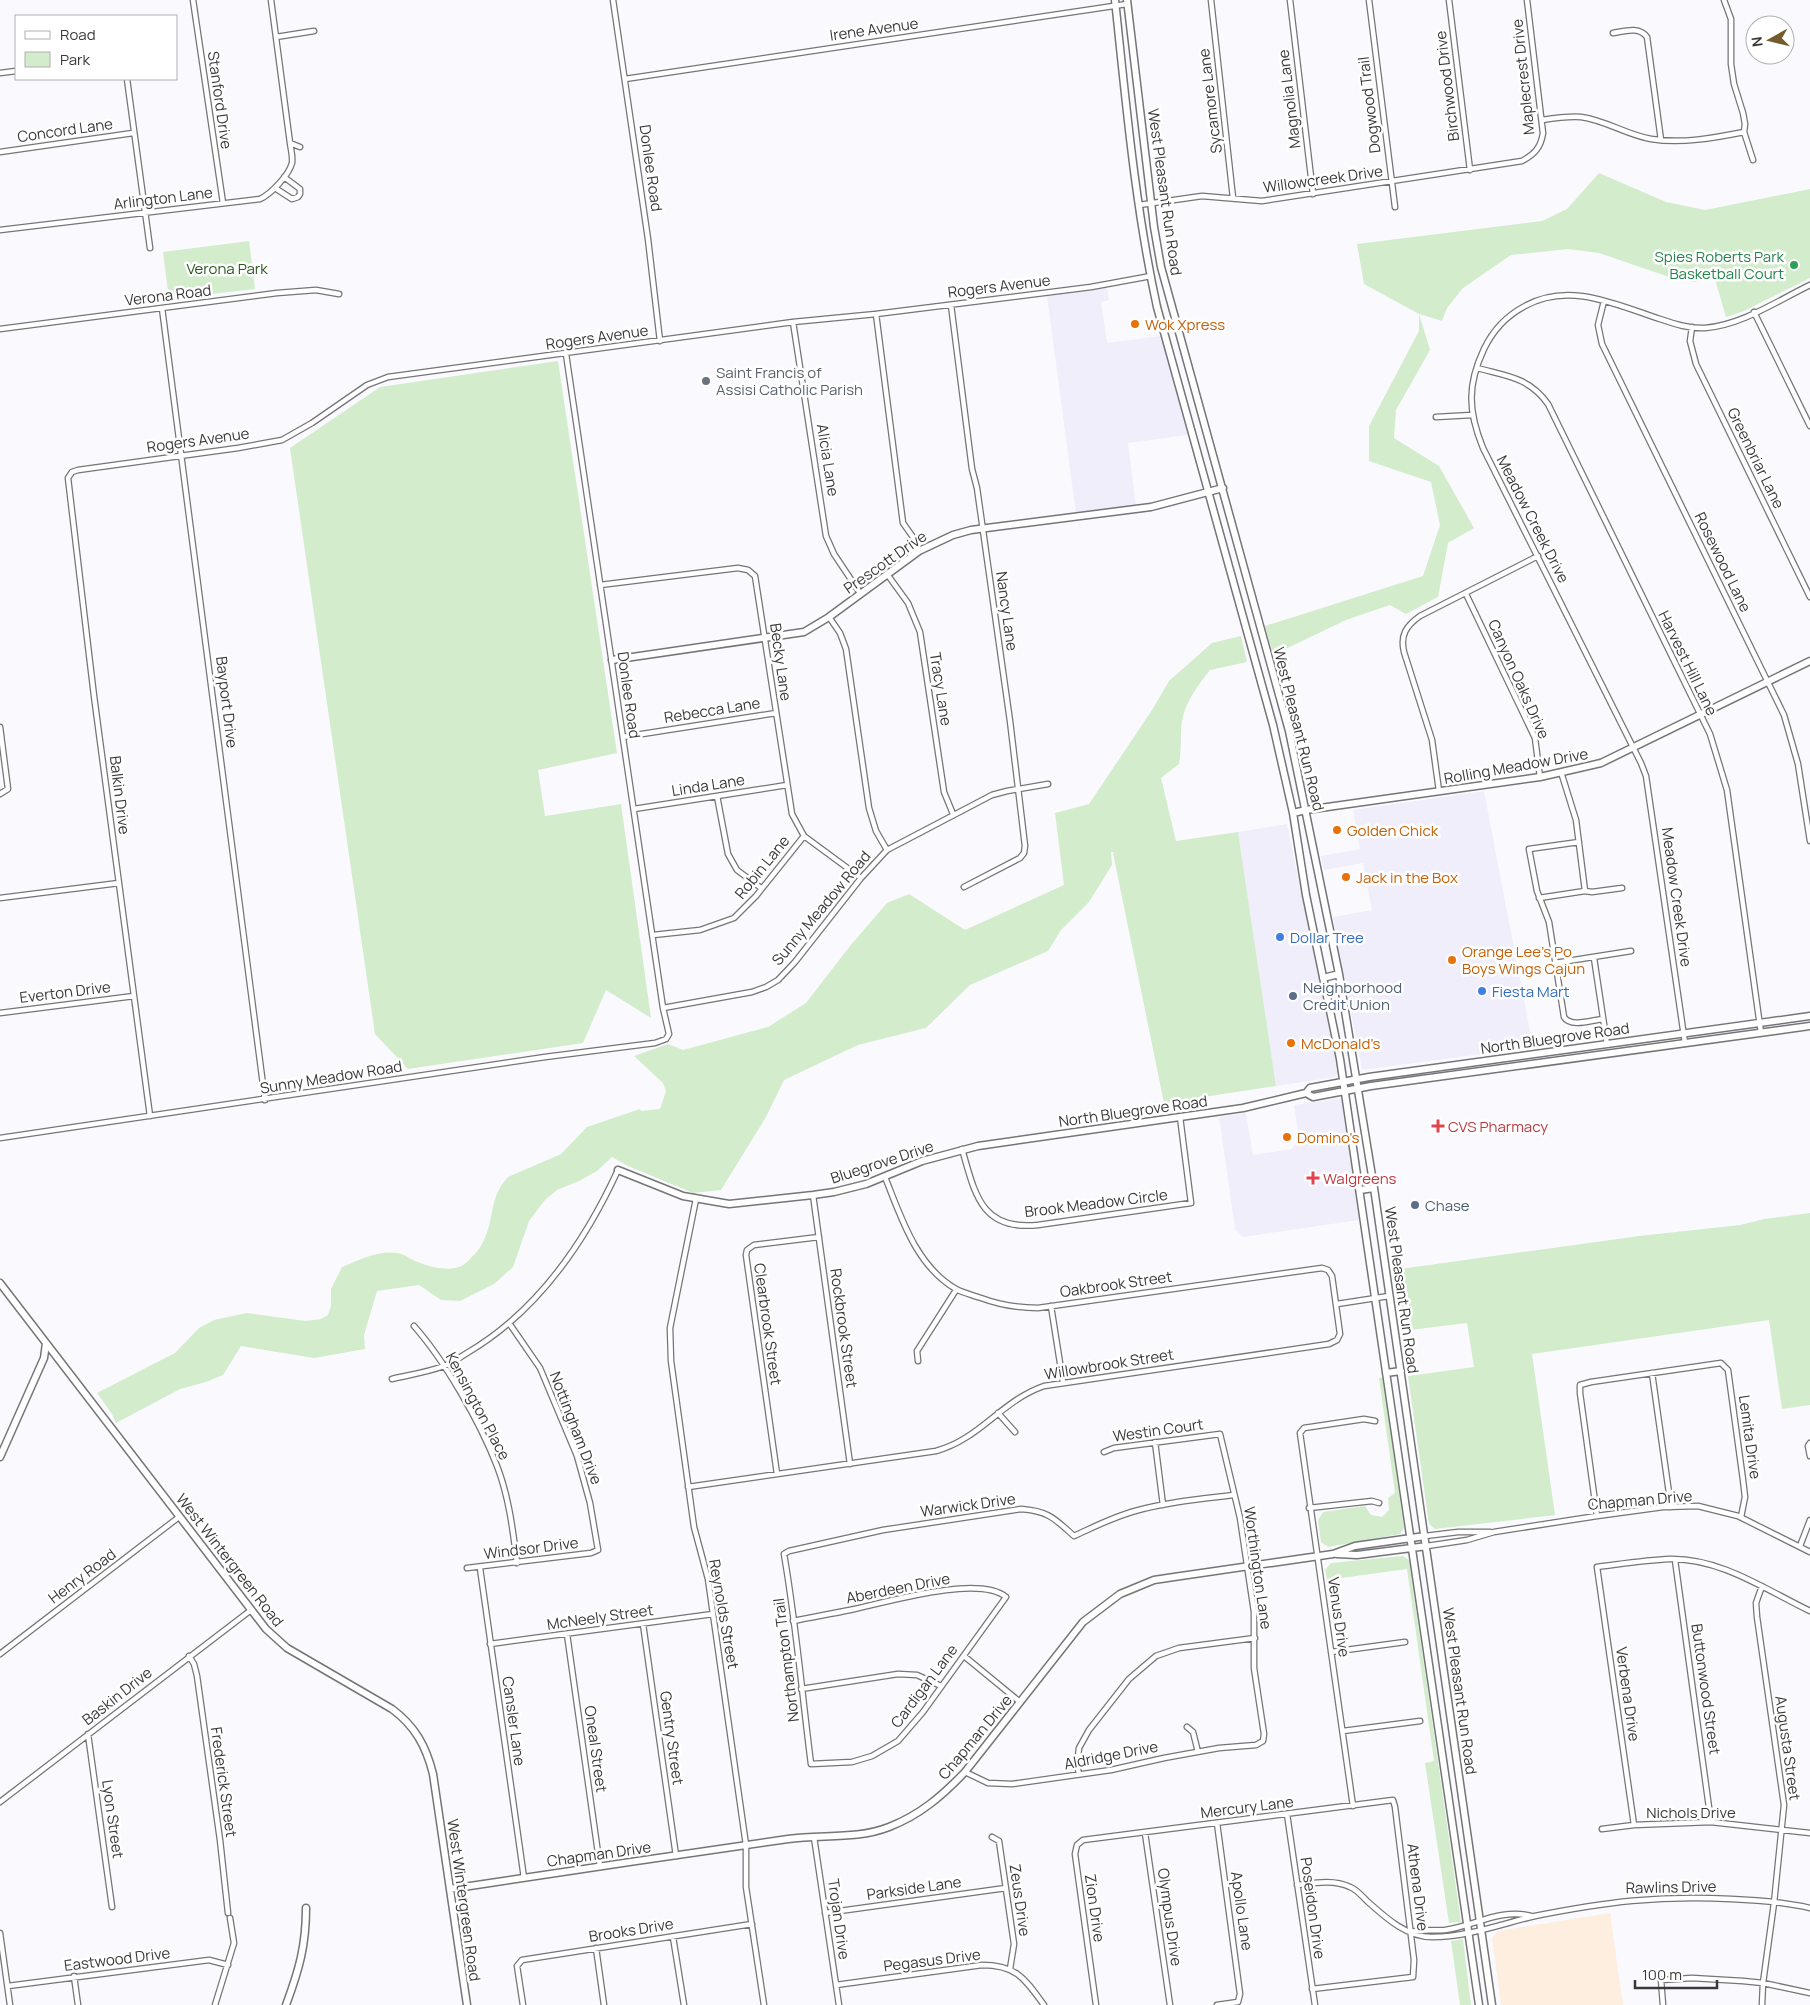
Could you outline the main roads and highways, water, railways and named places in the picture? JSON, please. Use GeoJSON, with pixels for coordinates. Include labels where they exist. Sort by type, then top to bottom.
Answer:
{"type":"FeatureCollection","features":[{"type":"Feature","properties":{"kind":"main road","name":"West Pleasant Run Road"},"geometry":{"type":"LineString","coordinates":[[1127,2],[1162,273],[1290,732],[1339,974],[1374,1188],[1492,2005]]}},
{"type":"Feature","properties":{"kind":"main road","name":"West Pleasant Run Road"},"geometry":{"type":"LineString","coordinates":[[1115,3],[1139,205],[1150,276],[1177,381],[1273,725],[1293,814],[1301,867],[1346,1091],[1478,2005]]}},
{"type":"Feature","properties":{"kind":"main road"},"geometry":{"type":"LineString","coordinates":[[1150,276],[1162,273]]}},
{"type":"Feature","properties":{"kind":"main road"},"geometry":{"type":"LineString","coordinates":[[1177,381],[1190,377]]}},
{"type":"Feature","properties":{"kind":"main road","name":"Prescott Drive"},"geometry":{"type":"LineString","coordinates":[[612,660],[804,632],[829,617],[919,551],[953,535],[983,529],[1151,507],[1223,488]]}},
{"type":"Feature","properties":{"kind":"main road"},"geometry":{"type":"LineString","coordinates":[[1236,593],[1250,590]]}},
{"type":"Feature","properties":{"kind":"main road","name":"Rolling Meadow Drive"},"geometry":{"type":"LineString","coordinates":[[1293,814],[1306,810],[1540,777],[1602,764],[1632,747],[1810,661]]}},
{"type":"Feature","properties":{"kind":"main road"},"geometry":{"type":"LineString","coordinates":[[1323,978],[1339,974]]}},
{"type":"Feature","properties":{"kind":"main road","name":"North Bluegrove Road"},"geometry":{"type":"LineString","coordinates":[[962,1149],[1243,1108],[1306,1093],[1310,1088],[1357,1079],[1810,1016]]}},
{"type":"Feature","properties":{"kind":"main road","name":"North Bluegrove Road"},"geometry":{"type":"LineString","coordinates":[[1306,1093],[1312,1097],[1359,1088],[1810,1026]]}},
{"type":"Feature","properties":{"kind":"main road"},"geometry":{"type":"LineString","coordinates":[[1465,1063],[1468,1073]]}},
{"type":"Feature","properties":{"kind":"main road"},"geometry":{"type":"LineString","coordinates":[[1439,1067],[1441,1077]]}},
{"type":"Feature","properties":{"kind":"main road","name":"Bluegrove Drive"},"geometry":{"type":"LineString","coordinates":[[618,1170],[683,1196],[729,1204],[834,1192],[885,1177],[922,1161],[962,1149]]}},
{"type":"Feature","properties":{"kind":"main road"},"geometry":{"type":"LineString","coordinates":[[1360,1190],[1374,1188]]}},
{"type":"Feature","properties":{"kind":"main road","name":"West Wintergreen Road"},"geometry":{"type":"LineString","coordinates":[[0,1283],[266,1629],[287,1648],[392,1709],[406,1720],[419,1736],[428,1752],[433,1774],[468,2005]]}},
{"type":"Feature","properties":{"kind":"main road"},"geometry":{"type":"LineString","coordinates":[[0,1457],[44,1358],[46,1344]]}},
{"type":"Feature","properties":{"kind":"main road"},"geometry":{"type":"LineString","coordinates":[[1386,1373],[1401,1371]]}},
{"type":"Feature","properties":{"kind":"main road","name":"Chapman Drive"},"geometry":{"type":"LineString","coordinates":[[1333,1554],[1355,1546],[1425,1536]]}},
{"type":"Feature","properties":{"kind":"main road","name":"Chapman Drive"},"geometry":{"type":"LineString","coordinates":[[450,1889],[746,1845],[814,1836],[855,1835],[888,1828],[928,1807],[965,1772],[1084,1622],[1111,1599],[1154,1580],[1333,1554],[1357,1555],[1427,1546]]}},
{"type":"Feature","properties":{"kind":"main road"},"geometry":{"type":"LineString","coordinates":[[1427,1650],[1441,1647]]}},
{"type":"Feature","properties":{"kind":"main road"},"geometry":{"type":"LineString","coordinates":[[286,2005],[300,1966],[306,1934],[306,1908]]}},
{"type":"Feature","properties":{"kind":"place","name":"Spies Roberts Park Basketball Court"},"geometry":{"type":"Point","coordinates":[1794,265]}},
{"type":"Feature","properties":{"kind":"place","name":"Wok Xpress"},"geometry":{"type":"Point","coordinates":[1135,324]}},
{"type":"Feature","properties":{"kind":"place","name":"Saint Francis of Assisi Catholic Parish"},"geometry":{"type":"Point","coordinates":[706,381]}},
{"type":"Feature","properties":{"kind":"place","name":"Golden Chick"},"geometry":{"type":"Point","coordinates":[1337,830]}},
{"type":"Feature","properties":{"kind":"place","name":"Jack in the Box"},"geometry":{"type":"Point","coordinates":[1346,877]}},
{"type":"Feature","properties":{"kind":"place","name":"Dollar Tree"},"geometry":{"type":"Point","coordinates":[1280,937]}},
{"type":"Feature","properties":{"kind":"place","name":"Orange Lee's Po Boys Wings Cajun"},"geometry":{"type":"Point","coordinates":[1452,960]}},
{"type":"Feature","properties":{"kind":"place","name":"Fiesta Mart"},"geometry":{"type":"Point","coordinates":[1482,991]}},
{"type":"Feature","properties":{"kind":"place","name":"Neighborhood Credit Union"},"geometry":{"type":"Point","coordinates":[1293,996]}},
{"type":"Feature","properties":{"kind":"place","name":"McDonald's"},"geometry":{"type":"Point","coordinates":[1291,1043]}},
{"type":"Feature","properties":{"kind":"place","name":"CVS Pharmacy"},"geometry":{"type":"Point","coordinates":[1438,1126]}},
{"type":"Feature","properties":{"kind":"place","name":"Domino's"},"geometry":{"type":"Point","coordinates":[1287,1137]}},
{"type":"Feature","properties":{"kind":"place","name":"Walgreens"},"geometry":{"type":"Point","coordinates":[1313,1178]}},
{"type":"Feature","properties":{"kind":"place","name":"Chase"},"geometry":{"type":"Point","coordinates":[1415,1205]}},
{"type":"Feature","properties":{"kind":"park label","name":"Verona Park"},"geometry":{"type":"Point","coordinates":[227,268]}}]}
